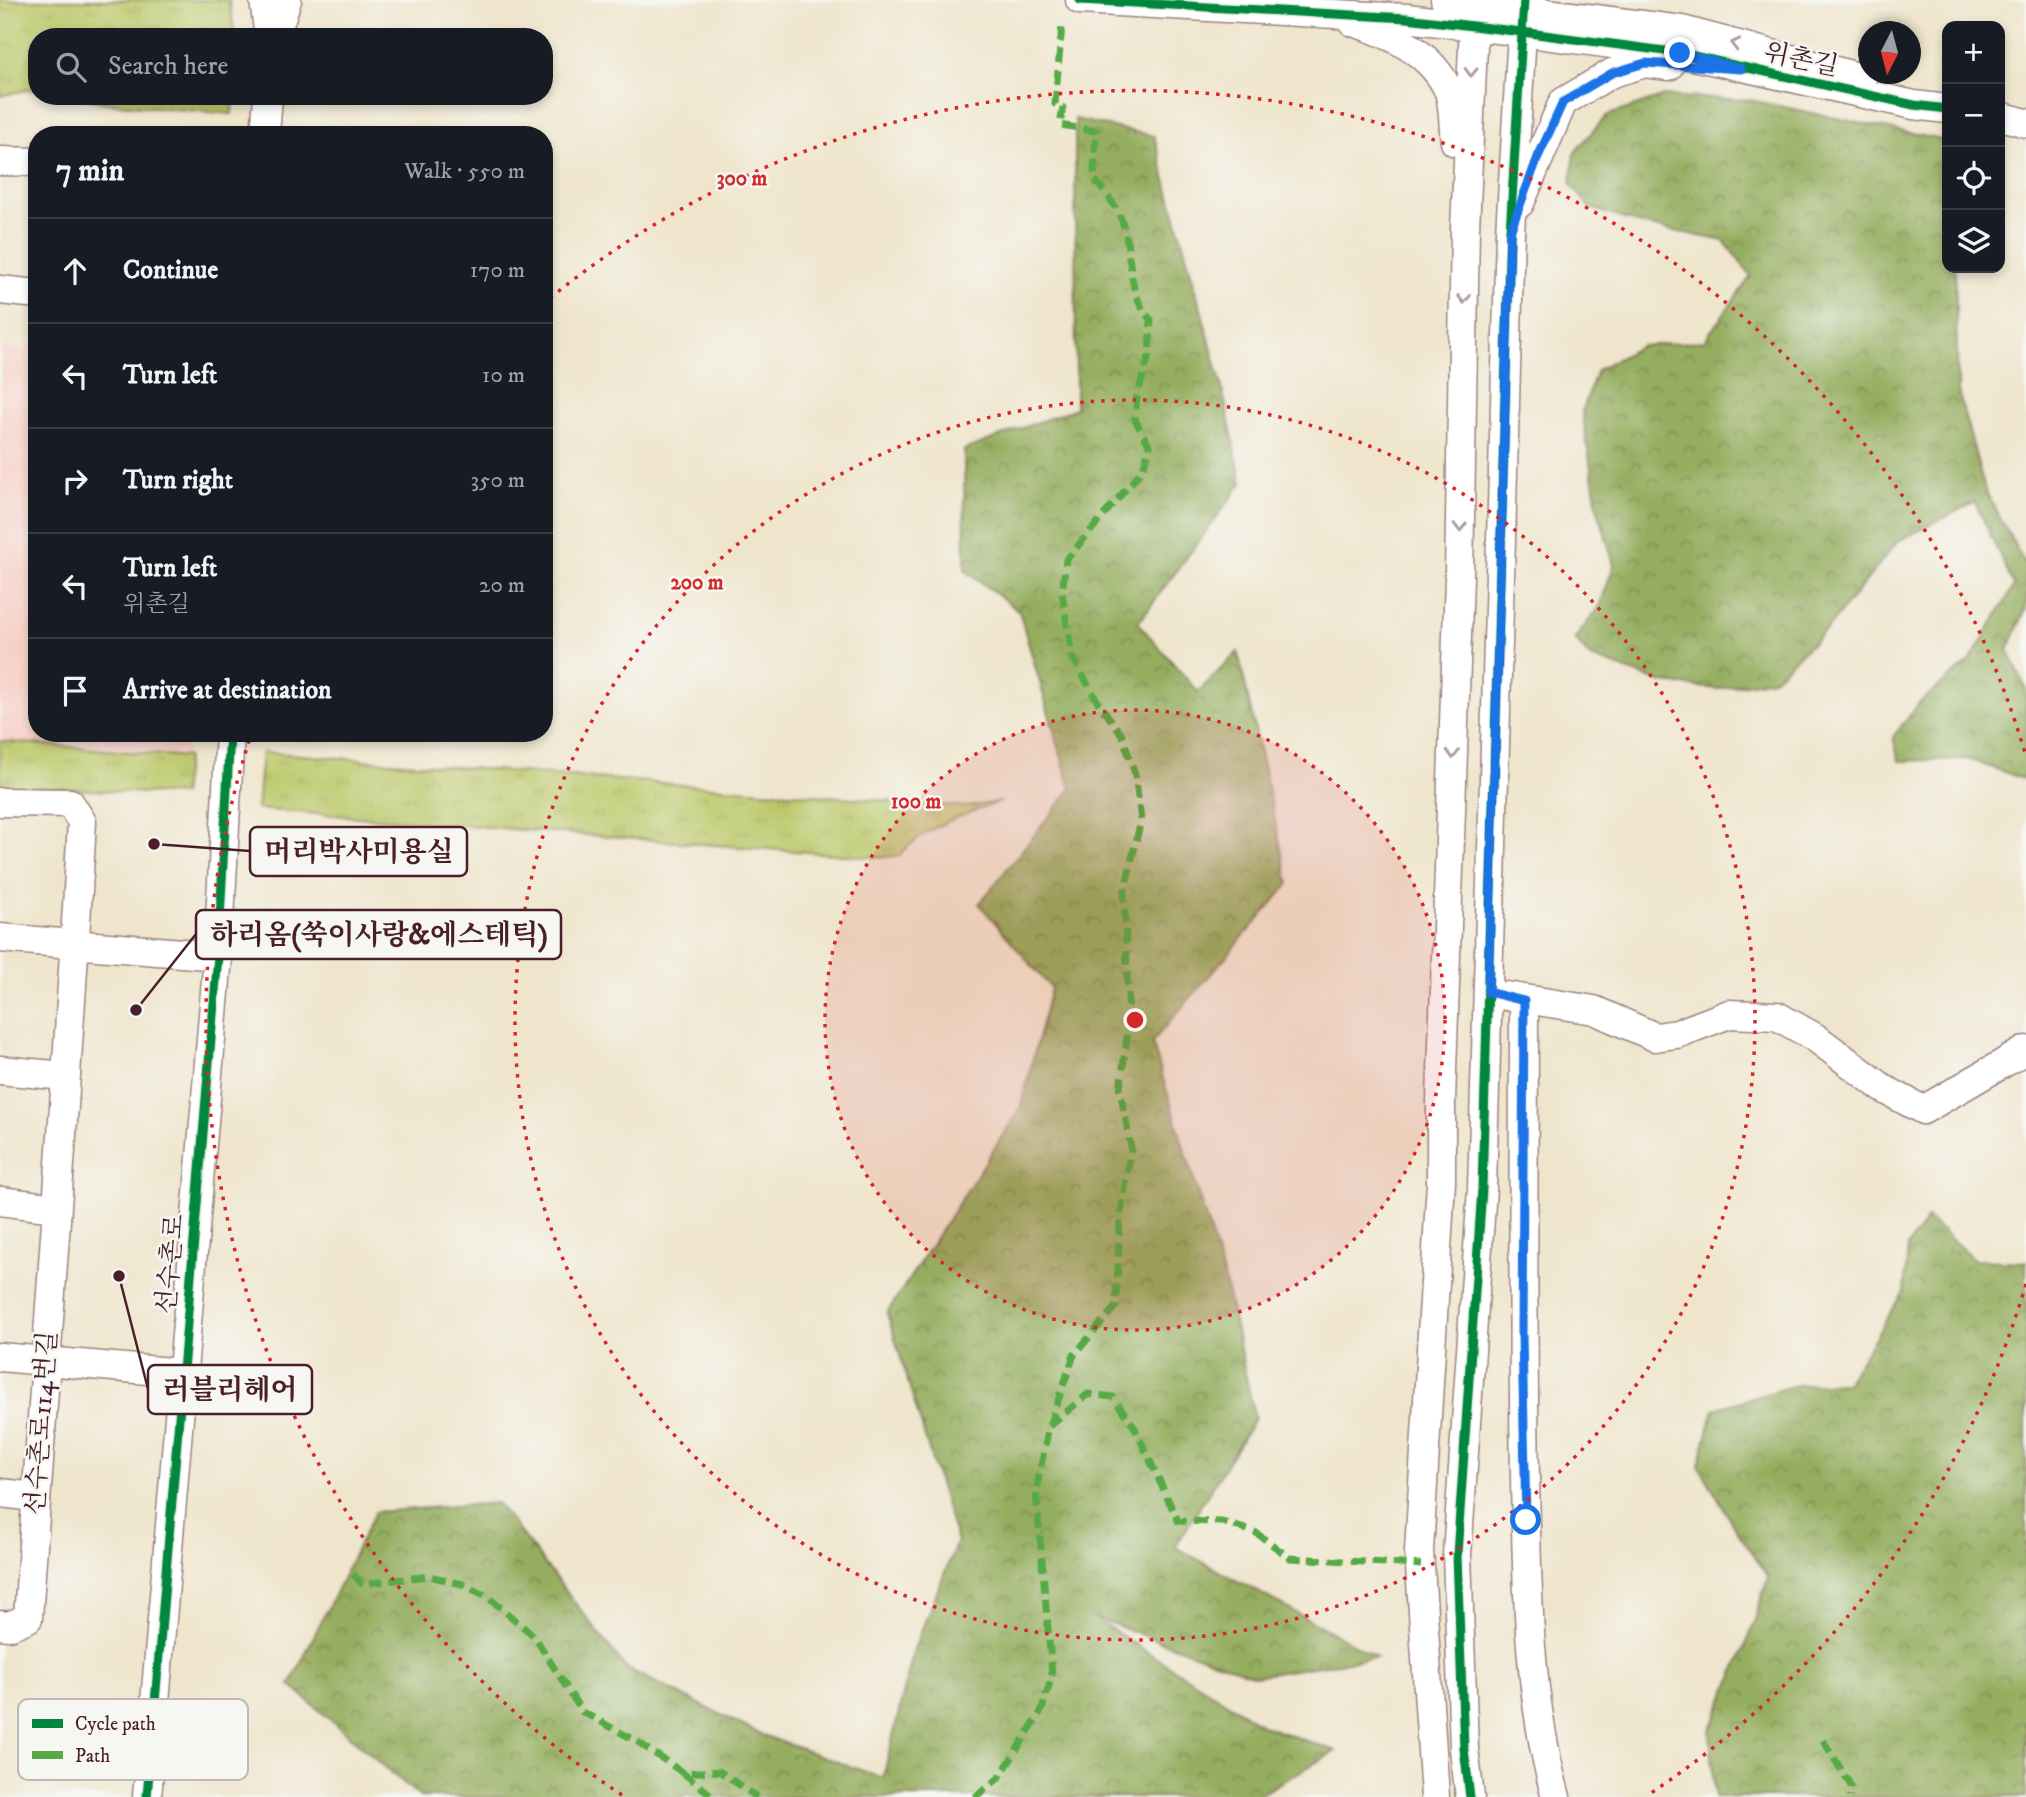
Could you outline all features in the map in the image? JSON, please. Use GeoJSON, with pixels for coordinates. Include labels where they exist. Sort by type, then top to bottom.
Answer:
{"type":"FeatureCollection","features":[{"type":"Feature","properties":{"kind":"street"},"geometry":{"type":"LineString","coordinates":[[264,0],[268,28]]}},
{"type":"Feature","properties":{"kind":"street"},"geometry":{"type":"LineString","coordinates":[[278,28],[287,0]]}},
{"type":"Feature","properties":{"kind":"street"},"geometry":{"type":"LineString","coordinates":[[1080,0],[1407,18],[1474,10],[1682,30]]}},
{"type":"Feature","properties":{"kind":"street"},"geometry":{"type":"LineString","coordinates":[[1445,0],[1474,10]]}},
{"type":"Feature","properties":{"kind":"street"},"geometry":{"type":"LineString","coordinates":[[1586,0],[1590,4],[1682,30],[1853,74],[1914,105]]}},
{"type":"Feature","properties":{"kind":"street"},"geometry":{"type":"LineString","coordinates":[[1435,1797],[1419,1551],[1441,1182],[1441,1101],[1459,577],[1465,229],[1474,10]]}},
{"type":"Feature","properties":{"kind":"street"},"geometry":{"type":"LineString","coordinates":[[1324,13],[1375,29],[1429,61],[1449,93],[1465,229]]}},
{"type":"Feature","properties":{"kind":"street"},"geometry":{"type":"LineString","coordinates":[[1470,1797],[1464,1749],[1457,1555],[1482,1189],[1510,232],[1523,13]]}},
{"type":"Feature","properties":{"kind":"street","name":"위촌길"},"geometry":{"type":"LineString","coordinates":[[1523,13],[1741,69],[1942,108]]}},
{"type":"Feature","properties":{"kind":"street"},"geometry":{"type":"LineString","coordinates":[[1510,232],[1538,157],[1563,102],[1612,73],[1645,63],[1741,69]]}},
{"type":"Feature","properties":{"kind":"street"},"geometry":{"type":"LineString","coordinates":[[266,126],[267,105]]}},
{"type":"Feature","properties":{"kind":"street"},"geometry":{"type":"LineString","coordinates":[[2005,117],[2026,123]]}},
{"type":"Feature","properties":{"kind":"street"},"geometry":{"type":"LineString","coordinates":[[0,161],[28,162]]}},
{"type":"Feature","properties":{"kind":"street"},"geometry":{"type":"LineString","coordinates":[[0,290],[28,293]]}},
{"type":"Feature","properties":{"kind":"street","name":"선수촌로"},"geometry":{"type":"LineString","coordinates":[[155,1699],[218,956],[230,742]]}},
{"type":"Feature","properties":{"kind":"street","name":"선수촌로114번길"},"geometry":{"type":"LineString","coordinates":[[0,802],[70,803],[82,822],[55,1208],[48,1363],[28,1618],[5,1626]]}},
{"type":"Feature","properties":{"kind":"street"},"geometry":{"type":"LineString","coordinates":[[0,938],[75,942],[218,956]]}},
{"type":"Feature","properties":{"kind":"street"},"geometry":{"type":"LineString","coordinates":[[1488,992],[1524,1001],[1594,1010],[1655,1037],[1677,1034],[1729,1014],[1777,1016],[1816,1038],[1884,1089],[1923,1110],[2026,1050]]}},
{"type":"Feature","properties":{"kind":"street"},"geometry":{"type":"LineString","coordinates":[[1524,1001],[1522,1336],[1526,1520],[1533,1664],[1543,1751],[1556,1797]]}},
{"type":"Feature","properties":{"kind":"street"},"geometry":{"type":"LineString","coordinates":[[0,1070],[65,1076]]}},
{"type":"Feature","properties":{"kind":"street"},"geometry":{"type":"LineString","coordinates":[[0,1201],[55,1208]]}},
{"type":"Feature","properties":{"kind":"street"},"geometry":{"type":"LineString","coordinates":[[0,1357],[183,1373]]}},
{"type":"Feature","properties":{"kind":"street"},"geometry":{"type":"LineString","coordinates":[[0,1493],[36,1497]]}},
{"type":"Feature","properties":{"kind":"shaded area"},"geometry":{"type":"Polygon","coordinates":[[[0,348],[28,350],[28,742],[188,742],[187,757],[0,741],[0,348]]]}},
{"type":"Feature","properties":{"kind":"green space"},"geometry":{"type":"Polygon","coordinates":[[[0,0],[229,0],[234,28],[28,28],[28,89],[0,96],[0,0]]]}},
{"type":"Feature","properties":{"kind":"green space"},"geometry":{"type":"Polygon","coordinates":[[[1664,96],[1750,100],[1942,140],[1942,273],[1955,273],[1958,391],[1985,490],[2026,566],[2026,608],[2008,650],[2026,689],[2026,780],[1968,759],[1899,761],[1893,737],[1919,703],[1970,661],[2014,586],[1975,502],[1898,541],[1827,629],[1773,679],[1718,689],[1663,683],[1590,657],[1575,639],[1600,605],[1614,565],[1597,506],[1582,411],[1597,370],[1641,346],[1704,341],[1751,276],[1724,241],[1645,225],[1590,208],[1571,184],[1575,152],[1606,116],[1664,96]]]}},
{"type":"Feature","properties":{"kind":"green space"},"geometry":{"type":"Polygon","coordinates":[[[130,105],[232,105],[232,114],[130,105]]]}},
{"type":"Feature","properties":{"kind":"green space"},"geometry":{"type":"Polygon","coordinates":[[[1075,119],[1154,136],[1221,383],[1242,483],[1138,623],[1198,692],[1238,652],[1289,884],[1152,1042],[1225,1281],[1255,1418],[1175,1547],[1377,1657],[1255,1676],[1091,1616],[1263,1726],[1336,1751],[1255,1797],[692,1797],[689,1794],[682,1797],[420,1797],[290,1685],[375,1512],[497,1503],[626,1668],[762,1735],[883,1778],[914,1649],[957,1542],[887,1313],[1020,1109],[1051,988],[979,904],[1071,789],[1019,611],[965,570],[964,450],[1076,408],[1075,119]]]}},
{"type":"Feature","properties":{"kind":"green space"},"geometry":{"type":"Polygon","coordinates":[[[0,741],[187,757],[182,795],[0,785],[0,741]]]}},
{"type":"Feature","properties":{"kind":"green space"},"geometry":{"type":"Polygon","coordinates":[[[262,752],[968,807],[1002,801],[933,829],[909,845],[899,856],[870,857],[257,809],[262,752]]]}},
{"type":"Feature","properties":{"kind":"green space"},"geometry":{"type":"Polygon","coordinates":[[[1927,1218],[1975,1260],[2026,1262],[2026,1797],[1715,1797],[1710,1731],[1750,1635],[1768,1577],[1733,1525],[1699,1465],[1714,1409],[1796,1385],[1846,1383],[1904,1292],[1908,1246],[1927,1218]]]}},
{"type":"Feature","properties":{"kind":"marked path"},"geometry":{"type":"LineString","coordinates":[[975,1797],[999,1778],[1042,1710],[1052,1675],[1036,1491],[1049,1426],[1074,1355],[1116,1306],[1120,1219],[1131,1148],[1120,1089],[1129,1023],[1124,893],[1141,820],[1135,774],[1122,735],[1098,702],[1072,656],[1062,593],[1066,560],[1143,469],[1150,446],[1135,420],[1137,396],[1149,356],[1151,320],[1138,300],[1120,216],[1094,179],[1096,131],[1060,125],[1063,107],[1055,104],[1062,25]]}},
{"type":"Feature","properties":{"kind":"marked path"},"geometry":{"type":"LineString","coordinates":[[1049,1426],[1088,1394],[1113,1397],[1135,1428],[1178,1521],[1222,1522],[1255,1532],[1290,1558],[1421,1565]]}},
{"type":"Feature","properties":{"kind":"marked path"},"geometry":{"type":"LineString","coordinates":[[353,1574],[362,1584],[429,1576],[462,1584],[488,1597],[534,1636],[582,1712],[635,1740],[683,1773],[719,1771],[757,1797]]}},
{"type":"Feature","properties":{"kind":"marked path"},"geometry":{"type":"LineString","coordinates":[[1823,1740],[1851,1786],[1850,1797]]}},
{"type":"Feature","properties":{"kind":"marked path"},"geometry":{"type":"LineString","coordinates":[[683,1773],[714,1797]]}},
{"type":"Feature","properties":{"kind":"cycle path"},"geometry":{"type":"LineString","coordinates":[[1080,0],[1407,18],[1522,32],[1680,53],[1914,105],[1942,108]]}},
{"type":"Feature","properties":{"kind":"cycle path"},"geometry":{"type":"LineString","coordinates":[[1470,1797],[1464,1749],[1457,1555],[1482,1189],[1510,232],[1524,0]]}},
{"type":"Feature","properties":{"kind":"cycle path"},"geometry":{"type":"LineString","coordinates":[[155,1699],[218,956],[230,742]]}},
{"type":"Feature","properties":{"kind":"cycle path"},"geometry":{"type":"LineString","coordinates":[[147,1797],[148,1780]]}},
{"type":"Feature","properties":{"kind":"place","name":"머리박사미용실"},"geometry":{"type":"Point","coordinates":[154,844]}},
{"type":"Feature","properties":{"kind":"place","name":"하리옴(쑥이사랑&에스테틱)"},"geometry":{"type":"Point","coordinates":[136,1010]}},
{"type":"Feature","properties":{"kind":"place","name":"러블리헤어"},"geometry":{"type":"Point","coordinates":[119,1276]}},
{"type":"Feature","properties":{"kind":"route"},"geometry":{"type":"LineString","coordinates":[[1526,1520],[1522,1336],[1524,1001],[1488,992],[1510,232],[1538,157],[1563,102],[1582,88],[1612,73],[1645,63],[1741,69],[1680,53]]}}]}
